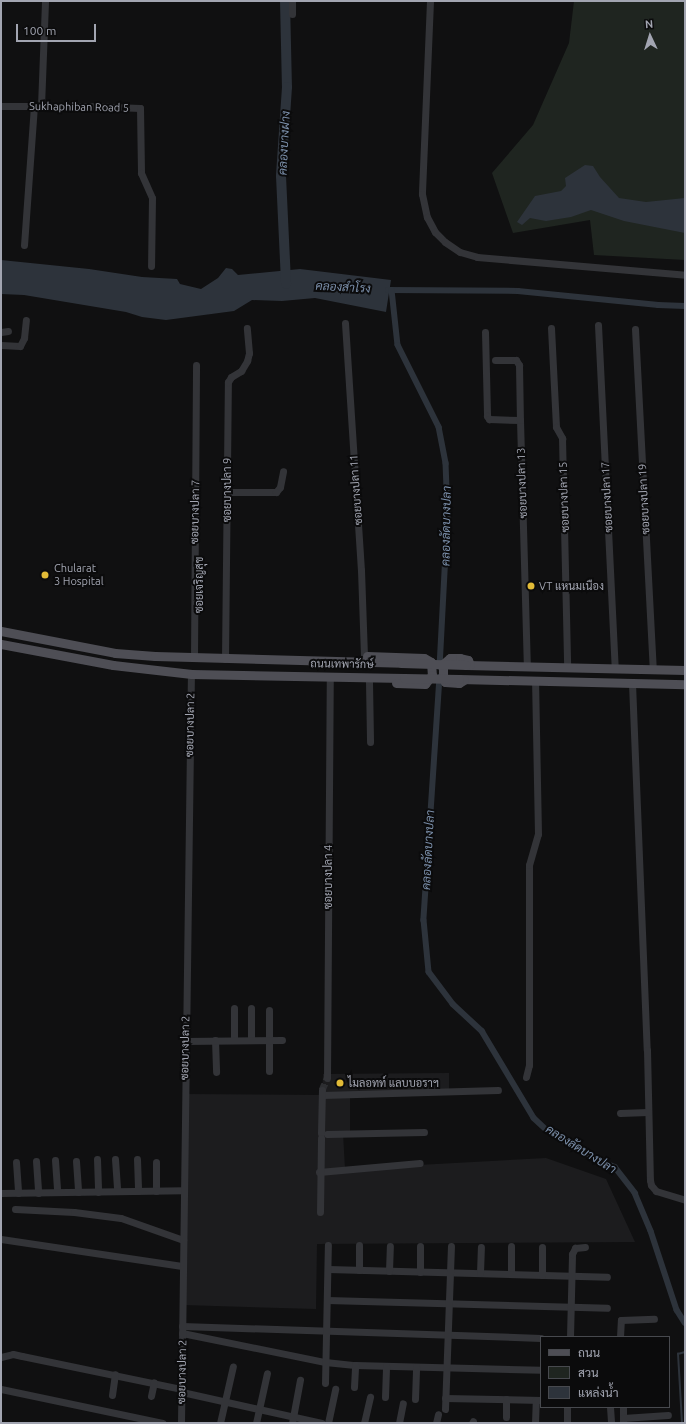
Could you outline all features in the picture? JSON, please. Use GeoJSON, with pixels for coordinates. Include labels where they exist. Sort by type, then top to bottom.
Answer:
{"type":"FeatureCollection","features":[{"type":"Feature","properties":{"kind":"main road","name":"ถนนเทพารักษ์"},"geometry":{"type":"LineString","coordinates":[[1,631],[115,653],[196,659],[685,670]]}},
{"type":"Feature","properties":{"kind":"main road","name":"ถนนเทพารักษ์"},"geometry":{"type":"LineString","coordinates":[[1,644],[113,665],[191,674],[685,684]]}},
{"type":"Feature","properties":{"kind":"main road"},"geometry":{"type":"LineString","coordinates":[[328,661],[364,656],[393,656],[429,659],[432,666],[431,678],[425,684],[369,682],[332,676]]}},
{"type":"Feature","properties":{"kind":"main road"},"geometry":{"type":"LineString","coordinates":[[461,679],[458,684],[445,682],[443,678],[443,664],[450,658],[460,658],[468,660],[468,665]]}},
{"type":"Feature","properties":{"kind":"street"},"geometry":{"type":"LineString","coordinates":[[24,245],[38,106],[44,1]]}},
{"type":"Feature","properties":{"kind":"street"},"geometry":{"type":"LineString","coordinates":[[292,1],[292,14]]}},
{"type":"Feature","properties":{"kind":"street"},"geometry":{"type":"LineString","coordinates":[[430,1],[422,194],[424,209],[435,232],[445,242],[460,252],[477,257],[685,275]]}},
{"type":"Feature","properties":{"kind":"street","name":"Sukhaphiban Road 5"},"geometry":{"type":"LineString","coordinates":[[1,106],[140,108],[141,172],[152,198],[152,266]]}},
{"type":"Feature","properties":{"kind":"street"},"geometry":{"type":"LineString","coordinates":[[1,345],[20,346],[24,338],[26,320]]}},
{"type":"Feature","properties":{"kind":"street","name":"ซอยบางปลา 11"},"geometry":{"type":"LineString","coordinates":[[345,323],[362,570],[364,656]]}},
{"type":"Feature","properties":{"kind":"street","name":"ซอยบางปลา 17"},"geometry":{"type":"LineString","coordinates":[[598,325],[615,668]]}},
{"type":"Feature","properties":{"kind":"street","name":"ซอยบางปลา 9"},"geometry":{"type":"LineString","coordinates":[[225,659],[228,382],[231,377],[241,371],[247,361],[249,353],[247,328]]}},
{"type":"Feature","properties":{"kind":"street","name":"ซอยบางปลา 15"},"geometry":{"type":"LineString","coordinates":[[552,328],[556,427],[562,438],[568,667]]}},
{"type":"Feature","properties":{"kind":"street","name":"ซอยบางปลา 19"},"geometry":{"type":"LineString","coordinates":[[635,329],[653,669]]}},
{"type":"Feature","properties":{"kind":"street"},"geometry":{"type":"LineString","coordinates":[[485,332],[487,416],[489,419],[520,420]]}},
{"type":"Feature","properties":{"kind":"street","name":"ซอยบางปลา 13"},"geometry":{"type":"LineString","coordinates":[[495,360],[516,360],[519,365],[527,666]]}},
{"type":"Feature","properties":{"kind":"street","name":"ซอยบางปลา 7"},"geometry":{"type":"LineString","coordinates":[[196,659],[199,366]]}},
{"type":"Feature","properties":{"kind":"street"},"geometry":{"type":"LineString","coordinates":[[227,492],[276,492],[280,487],[283,472]]}},
{"type":"Feature","properties":{"kind":"street","name":"ซอยบางปลา 2"},"geometry":{"type":"LineString","coordinates":[[181,1423],[191,674]]}},
{"type":"Feature","properties":{"kind":"street","name":"ซอยบางปลา 4"},"geometry":{"type":"LineString","coordinates":[[327,1078],[332,676]]}},
{"type":"Feature","properties":{"kind":"street"},"geometry":{"type":"LineString","coordinates":[[526,1077],[529,1052],[529,866],[538,834],[535,680]]}},
{"type":"Feature","properties":{"kind":"street"},"geometry":{"type":"LineString","coordinates":[[369,682],[370,742]]}},
{"type":"Feature","properties":{"kind":"street"},"geometry":{"type":"LineString","coordinates":[[632,683],[651,1185],[656,1191],[685,1200]]}},
{"type":"Feature","properties":{"kind":"street"},"geometry":{"type":"LineString","coordinates":[[234,1008],[234,1040]]}},
{"type":"Feature","properties":{"kind":"street"},"geometry":{"type":"LineString","coordinates":[[251,1008],[251,1040]]}},
{"type":"Feature","properties":{"kind":"street"},"geometry":{"type":"LineString","coordinates":[[269,1010],[269,1071]]}},
{"type":"Feature","properties":{"kind":"street"},"geometry":{"type":"LineString","coordinates":[[216,1040],[216,1072]]}},
{"type":"Feature","properties":{"kind":"street"},"geometry":{"type":"LineString","coordinates":[[185,1041],[282,1040]]}},
{"type":"Feature","properties":{"kind":"street"},"geometry":{"type":"LineString","coordinates":[[320,1212],[319,1172],[323,1135],[322,1092],[498,1090]]}},
{"type":"Feature","properties":{"kind":"street"},"geometry":{"type":"LineString","coordinates":[[620,1113],[648,1112]]}},
{"type":"Feature","properties":{"kind":"street"},"geometry":{"type":"LineString","coordinates":[[323,1135],[424,1132]]}},
{"type":"Feature","properties":{"kind":"street"},"geometry":{"type":"LineString","coordinates":[[137,1158],[138,1191]]}},
{"type":"Feature","properties":{"kind":"street"},"geometry":{"type":"LineString","coordinates":[[97,1159],[98,1192]]}},
{"type":"Feature","properties":{"kind":"street"},"geometry":{"type":"LineString","coordinates":[[115,1159],[117,1192]]}},
{"type":"Feature","properties":{"kind":"street"},"geometry":{"type":"LineString","coordinates":[[55,1160],[57,1192]]}},
{"type":"Feature","properties":{"kind":"street"},"geometry":{"type":"LineString","coordinates":[[76,1160],[78,1192]]}},
{"type":"Feature","properties":{"kind":"street"},"geometry":{"type":"LineString","coordinates":[[36,1161],[38,1192]]}},
{"type":"Feature","properties":{"kind":"street"},"geometry":{"type":"LineString","coordinates":[[16,1162],[18,1193]]}},
{"type":"Feature","properties":{"kind":"street"},"geometry":{"type":"LineString","coordinates":[[156,1162],[156,1191]]}},
{"type":"Feature","properties":{"kind":"street"},"geometry":{"type":"LineString","coordinates":[[319,1172],[420,1163]]}},
{"type":"Feature","properties":{"kind":"street"},"geometry":{"type":"LineString","coordinates":[[1,1193],[183,1190]]}},
{"type":"Feature","properties":{"kind":"street"},"geometry":{"type":"LineString","coordinates":[[15,1209],[74,1212],[121,1218],[183,1240]]}},
{"type":"Feature","properties":{"kind":"street"},"geometry":{"type":"LineString","coordinates":[[1,1239],[182,1266]]}},
{"type":"Feature","properties":{"kind":"street"},"geometry":{"type":"LineString","coordinates":[[325,1383],[328,1245]]}},
{"type":"Feature","properties":{"kind":"street"},"geometry":{"type":"LineString","coordinates":[[359,1245],[359,1270]]}},
{"type":"Feature","properties":{"kind":"street"},"geometry":{"type":"LineString","coordinates":[[389,1271],[390,1246]]}},
{"type":"Feature","properties":{"kind":"street"},"geometry":{"type":"LineString","coordinates":[[420,1246],[420,1272]]}},
{"type":"Feature","properties":{"kind":"street"},"geometry":{"type":"LineString","coordinates":[[444,1409],[451,1246]]}},
{"type":"Feature","properties":{"kind":"street"},"geometry":{"type":"LineString","coordinates":[[511,1246],[511,1274]]}},
{"type":"Feature","properties":{"kind":"street"},"geometry":{"type":"LineString","coordinates":[[480,1273],[481,1247]]}},
{"type":"Feature","properties":{"kind":"street"},"geometry":{"type":"LineString","coordinates":[[542,1247],[542,1275]]}},
{"type":"Feature","properties":{"kind":"street"},"geometry":{"type":"LineString","coordinates":[[570,1336],[573,1251],[575,1248],[584,1248]]}},
{"type":"Feature","properties":{"kind":"street"},"geometry":{"type":"LineString","coordinates":[[328,1269],[607,1277]]}},
{"type":"Feature","properties":{"kind":"street"},"geometry":{"type":"LineString","coordinates":[[327,1300],[607,1308]]}},
{"type":"Feature","properties":{"kind":"street"},"geometry":{"type":"LineString","coordinates":[[620,1336],[621,1320],[654,1319]]}},
{"type":"Feature","properties":{"kind":"street"},"geometry":{"type":"LineString","coordinates":[[200,1337],[201,1327]]}},
{"type":"Feature","properties":{"kind":"street"},"geometry":{"type":"LineString","coordinates":[[182,1330],[201,1327],[540,1338]]}},
{"type":"Feature","properties":{"kind":"street"},"geometry":{"type":"LineString","coordinates":[[182,1330],[200,1337],[325,1362],[355,1365],[540,1370]]}},
{"type":"Feature","properties":{"kind":"street"},"geometry":{"type":"LineString","coordinates":[[1,1357],[13,1354],[154,1382],[225,1402],[259,1409],[293,1420],[322,1423]]}},
{"type":"Feature","properties":{"kind":"street"},"geometry":{"type":"LineString","coordinates":[[354,1387],[355,1365]]}},
{"type":"Feature","properties":{"kind":"street"},"geometry":{"type":"LineString","coordinates":[[220,1423],[232,1366]]}},
{"type":"Feature","properties":{"kind":"street"},"geometry":{"type":"LineString","coordinates":[[385,1397],[386,1366]]}},
{"type":"Feature","properties":{"kind":"street"},"geometry":{"type":"LineString","coordinates":[[415,1399],[416,1367]]}},
{"type":"Feature","properties":{"kind":"street"},"geometry":{"type":"LineString","coordinates":[[256,1423],[267,1373]]}},
{"type":"Feature","properties":{"kind":"street"},"geometry":{"type":"LineString","coordinates":[[112,1395],[115,1374]]}},
{"type":"Feature","properties":{"kind":"street"},"geometry":{"type":"LineString","coordinates":[[293,1420],[300,1380]]}},
{"type":"Feature","properties":{"kind":"street"},"geometry":{"type":"LineString","coordinates":[[151,1396],[154,1382]]}},
{"type":"Feature","properties":{"kind":"street"},"geometry":{"type":"LineString","coordinates":[[1,1389],[162,1423]]}},
{"type":"Feature","properties":{"kind":"street"},"geometry":{"type":"LineString","coordinates":[[328,1423],[335,1389]]}},
{"type":"Feature","properties":{"kind":"street"},"geometry":{"type":"LineString","coordinates":[[364,1423],[370,1397]]}},
{"type":"Feature","properties":{"kind":"street"},"geometry":{"type":"LineString","coordinates":[[445,1398],[538,1400],[535,1423]]}},
{"type":"Feature","properties":{"kind":"street"},"geometry":{"type":"LineString","coordinates":[[506,1399],[506,1417]]}},
{"type":"Feature","properties":{"kind":"street"},"geometry":{"type":"LineString","coordinates":[[399,1423],[403,1403]]}},
{"type":"Feature","properties":{"kind":"street"},"geometry":{"type":"LineString","coordinates":[[567,1408],[567,1423]]}},
{"type":"Feature","properties":{"kind":"street"},"geometry":{"type":"LineString","coordinates":[[610,1408],[611,1423]]}},
{"type":"Feature","properties":{"kind":"street"},"geometry":{"type":"LineString","coordinates":[[623,1408],[623,1421],[668,1416]]}},
{"type":"Feature","properties":{"kind":"street"},"geometry":{"type":"LineString","coordinates":[[436,1423],[438,1414]]}},
{"type":"Feature","properties":{"kind":"shaded area"},"geometry":{"type":"Polygon","coordinates":[[[449,1073],[449,1092],[350,1094],[350,1132],[343,1133],[345,1169],[546,1158],[606,1179],[635,1242],[317,1244],[316,1309],[183,1305],[184,1094],[322,1095],[323,1074],[449,1073]]]}},
{"type":"Feature","properties":{"kind":"green space"},"geometry":{"type":"Polygon","coordinates":[[[574,1],[685,1],[685,260],[594,255],[590,220],[513,233],[492,173],[533,125],[569,43],[574,1]]]}},
{"type":"Feature","properties":{"kind":"water"},"geometry":{"type":"Polygon","coordinates":[[[585,165],[593,166],[600,177],[619,198],[646,202],[685,198],[685,233],[624,221],[591,210],[571,217],[546,221],[530,218],[522,225],[517,222],[535,196],[561,191],[566,186],[565,178],[585,165]]]}},
{"type":"Feature","properties":{"kind":"water"},"geometry":{"type":"Polygon","coordinates":[[[1,260],[89,269],[142,277],[177,279],[180,284],[201,289],[218,278],[226,268],[232,269],[238,275],[300,269],[391,280],[386,312],[315,298],[282,301],[252,300],[234,311],[166,320],[142,317],[126,312],[24,295],[1,294],[1,260]]]}},
{"type":"Feature","properties":{"kind":"waterway","name":"คลองบางฝาง"},"geometry":{"type":"LineString","coordinates":[[285,1],[287,87],[281,176],[286,284]]}},
{"type":"Feature","properties":{"kind":"waterway","name":"คลองสำโรง"},"geometry":{"type":"LineString","coordinates":[[388,290],[518,291],[658,305],[685,306]]}},
{"type":"Feature","properties":{"kind":"waterway","name":"คลองลัดบางปลา"},"geometry":{"type":"LineString","coordinates":[[392,290],[398,345],[439,427],[446,463],[448,515],[440,667]]}},
{"type":"Feature","properties":{"kind":"waterway","name":"คลองลัดบางปลา"},"geometry":{"type":"LineString","coordinates":[[440,677],[424,920],[429,972],[453,1004],[482,1031],[534,1118],[549,1132],[615,1167],[635,1193],[651,1231],[677,1310],[685,1323]]}},
{"type":"Feature","properties":{"kind":"waterway"},"geometry":{"type":"LineString","coordinates":[[682,1423],[678,1354],[685,1352]]}},
{"type":"Feature","properties":{"kind":"tunnel"},"geometry":{"type":"LineString","coordinates":[[322,1090],[327,1078]]}},
{"type":"Feature","properties":{"kind":"place","name":"Chularat 3 Hospital"},"geometry":{"type":"Point","coordinates":[45,575]}},
{"type":"Feature","properties":{"kind":"place","name":"VT แหนมเนือง"},"geometry":{"type":"Point","coordinates":[531,586]}},
{"type":"Feature","properties":{"kind":"place","name":"ไมลอทท์ แลบบอราฯ"},"geometry":{"type":"Point","coordinates":[340,1083]}}]}
